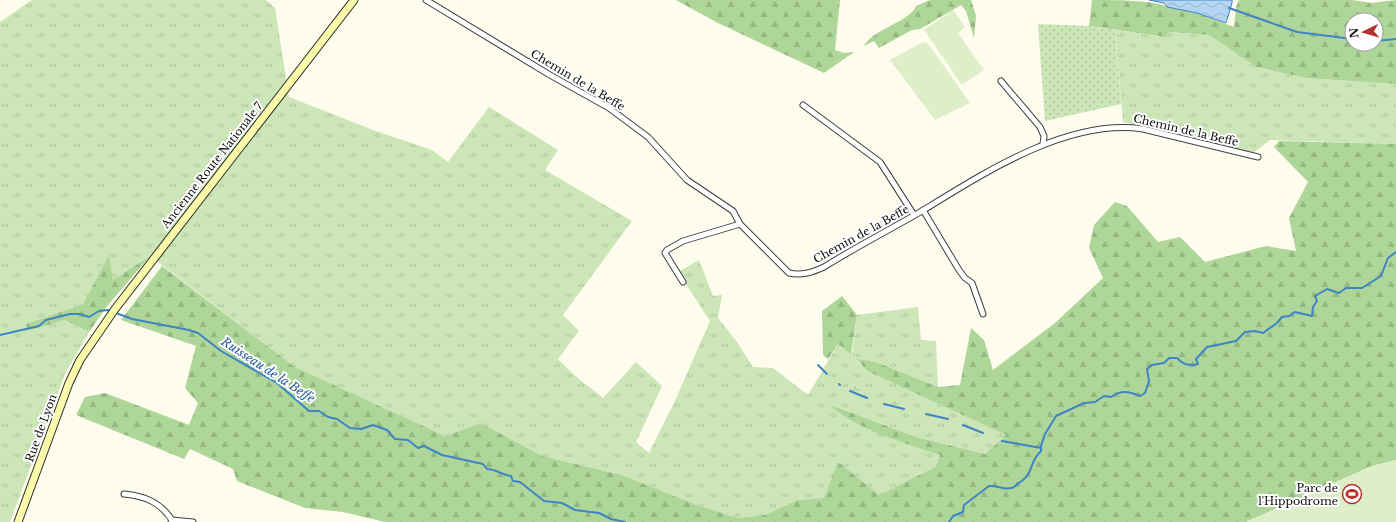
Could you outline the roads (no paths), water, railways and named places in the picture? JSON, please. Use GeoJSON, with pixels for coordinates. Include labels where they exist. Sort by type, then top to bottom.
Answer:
{"type":"FeatureCollection","features":[{"type":"Feature","properties":{"kind":"street","name":"Ancienne Route Nationale 7"},"geometry":{"type":"LineString","coordinates":[[90,345],[115,309],[354,0]]}},
{"type":"Feature","properties":{"kind":"street","name":"Chemin de la Beffe"},"geometry":{"type":"LineString","coordinates":[[426,0],[615,112],[648,137],[687,180],[733,211],[740,224],[789,273],[796,275],[814,272],[824,267],[857,246],[923,210],[951,192],[1043,144],[1109,128],[1124,126],[1143,129],[1258,157]]}},
{"type":"Feature","properties":{"kind":"street"},"geometry":{"type":"LineString","coordinates":[[1001,81],[1040,127],[1044,136],[1043,144]]}},
{"type":"Feature","properties":{"kind":"street"},"geometry":{"type":"LineString","coordinates":[[803,105],[880,162],[914,215]]}},
{"type":"Feature","properties":{"kind":"street"},"geometry":{"type":"LineString","coordinates":[[923,210],[959,270],[965,278],[972,283],[983,314]]}},
{"type":"Feature","properties":{"kind":"street"},"geometry":{"type":"LineString","coordinates":[[683,282],[665,253],[667,250],[683,241],[740,224]]}},
{"type":"Feature","properties":{"kind":"street","name":"Rue de Lyon"},"geometry":{"type":"LineString","coordinates":[[18,522],[69,384],[80,360],[90,345]]}},
{"type":"Feature","properties":{"kind":"street"},"geometry":{"type":"LineString","coordinates":[[124,494],[140,495],[156,502],[166,511],[171,521],[193,522]]}},
{"type":"Feature","properties":{"kind":"water"},"geometry":{"type":"Polygon","coordinates":[[[1149,0],[1232,0],[1232,3],[1226,23],[1197,13],[1167,7],[1164,3],[1149,0]]]}},
{"type":"Feature","properties":{"kind":"waterway"},"geometry":{"type":"LineString","coordinates":[[1229,8],[1297,32],[1344,38]]}},
{"type":"Feature","properties":{"kind":"waterway"},"geometry":{"type":"LineString","coordinates":[[1384,40],[1396,39]]}},
{"type":"Feature","properties":{"kind":"waterway","name":"Ruisseau de la Beffe"},"geometry":{"type":"LineString","coordinates":[[949,522],[953,516],[963,512],[964,505],[989,486],[1012,488],[1024,479],[1030,472],[1034,460],[1041,451],[1045,434],[1056,416],[1084,403],[1095,402],[1104,396],[1111,397],[1118,393],[1125,392],[1140,396],[1145,393],[1149,381],[1147,369],[1152,365],[1164,363],[1169,358],[1177,358],[1186,364],[1198,364],[1196,359],[1207,347],[1236,341],[1245,332],[1255,331],[1263,333],[1277,323],[1282,317],[1289,316],[1295,312],[1312,316],[1313,307],[1317,301],[1315,296],[1327,289],[1339,293],[1346,288],[1362,288],[1381,276],[1388,258],[1396,252]]}},
{"type":"Feature","properties":{"kind":"waterway","name":"Ruisseau de la Beffe"},"geometry":{"type":"LineString","coordinates":[[0,335],[39,326],[46,320],[70,314],[80,314],[89,317],[99,311],[108,310],[132,319],[189,330],[198,333],[221,351],[277,383],[309,411],[319,411],[328,417],[337,419],[350,428],[361,429],[373,425],[387,430],[395,439],[408,440],[418,448],[424,446],[442,455],[483,464],[487,469],[511,476],[513,481],[520,482],[544,501],[562,503],[575,510],[599,513],[611,519],[625,522]]}},
{"type":"Feature","properties":{"kind":"waterway"},"geometry":{"type":"LineString","coordinates":[[818,365],[827,374]]}},
{"type":"Feature","properties":{"kind":"waterway"},"geometry":{"type":"LineString","coordinates":[[850,391],[867,398]]}},
{"type":"Feature","properties":{"kind":"waterway"},"geometry":{"type":"LineString","coordinates":[[884,404],[904,409]]}},
{"type":"Feature","properties":{"kind":"waterway"},"geometry":{"type":"LineString","coordinates":[[926,414],[948,419]]}},
{"type":"Feature","properties":{"kind":"waterway"},"geometry":{"type":"LineString","coordinates":[[963,425],[983,433]]}},
{"type":"Feature","properties":{"kind":"waterway"},"geometry":{"type":"LineString","coordinates":[[1002,441],[1041,448]]}},
{"type":"Feature","properties":{"kind":"place","name":"Parc de l'Hippodrome"},"geometry":{"type":"Point","coordinates":[1352,494]}}]}
